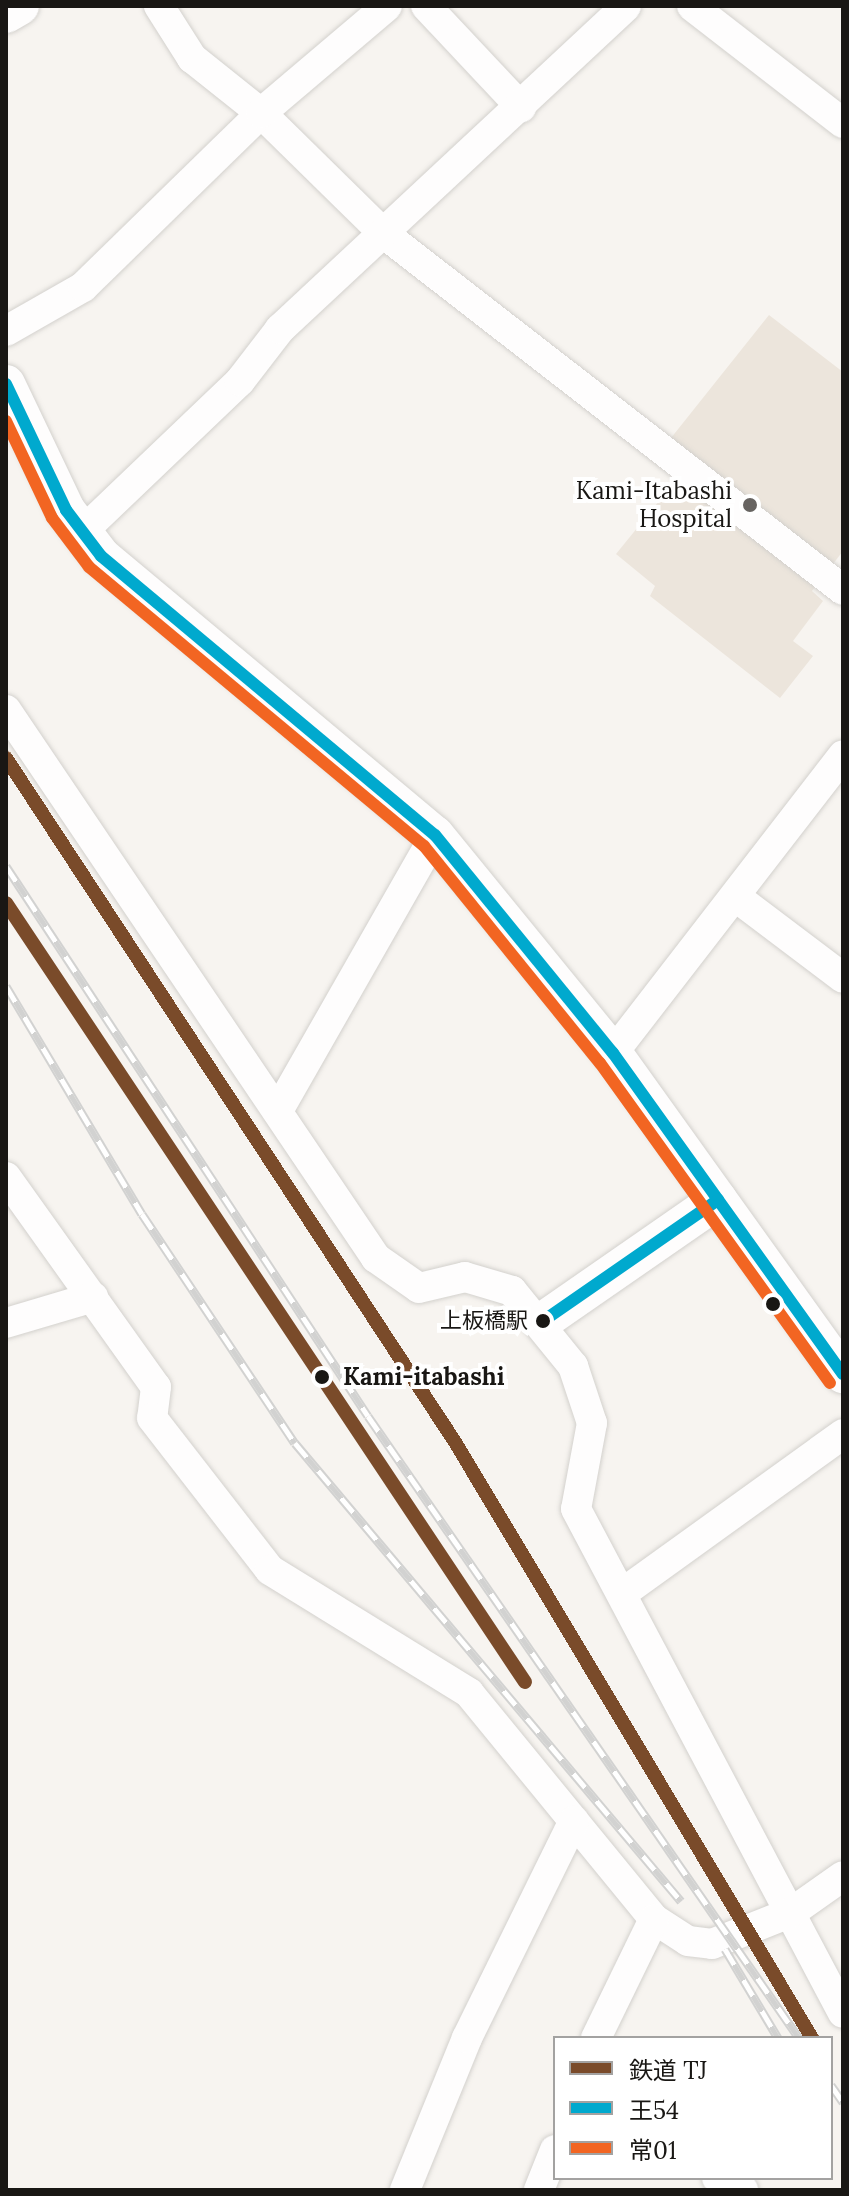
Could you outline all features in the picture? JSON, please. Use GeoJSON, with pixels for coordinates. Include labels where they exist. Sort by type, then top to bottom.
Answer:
{"type":"FeatureCollection","features":[{"type":"Feature","properties":{"kind":"street"},"geometry":{"type":"LineString","coordinates":[[6,14],[20,6]]}},
{"type":"Feature","properties":{"kind":"street"},"geometry":{"type":"LineString","coordinates":[[159,6],[192,58],[261,113],[383,233],[843,590]]}},
{"type":"Feature","properties":{"kind":"street"},"geometry":{"type":"LineString","coordinates":[[6,331],[83,287],[261,113],[387,6]]}},
{"type":"Feature","properties":{"kind":"street"},"geometry":{"type":"LineString","coordinates":[[426,6],[521,107]]}},
{"type":"Feature","properties":{"kind":"street"},"geometry":{"type":"LineString","coordinates":[[81,533],[383,233],[626,6]]}},
{"type":"Feature","properties":{"kind":"street"},"geometry":{"type":"LineString","coordinates":[[692,6],[843,123]]}},
{"type":"Feature","properties":{"kind":"street"},"geometry":{"type":"LineString","coordinates":[[6,384],[81,533],[131,583],[435,835],[613,1053],[843,1374]]}},
{"type":"Feature","properties":{"kind":"street"},"geometry":{"type":"LineString","coordinates":[[6,710],[279,1109],[376,1258],[419,1288],[465,1277],[494,1283],[543,1321],[588,1399],[592,1423],[576,1509],[624,1592],[637,1630],[792,1912],[843,2013]]}},
{"type":"Feature","properties":{"kind":"street"},"geometry":{"type":"LineString","coordinates":[[613,1053],[843,755]]}},
{"type":"Feature","properties":{"kind":"street"},"geometry":{"type":"LineString","coordinates":[[279,1109],[435,835]]}},
{"type":"Feature","properties":{"kind":"street"},"geometry":{"type":"LineString","coordinates":[[736,897],[843,978]]}},
{"type":"Feature","properties":{"kind":"street"},"geometry":{"type":"LineString","coordinates":[[6,1177],[156,1387],[152,1418],[270,1570],[469,1693],[654,1919],[705,1945],[792,1912],[843,1876]]}},
{"type":"Feature","properties":{"kind":"street"},"geometry":{"type":"LineString","coordinates":[[543,1321],[718,1200]]}},
{"type":"Feature","properties":{"kind":"street"},"geometry":{"type":"LineString","coordinates":[[6,1323],[93,1297]]}},
{"type":"Feature","properties":{"kind":"street"},"geometry":{"type":"LineString","coordinates":[[624,1592],[843,1434]]}},
{"type":"Feature","properties":{"kind":"street"},"geometry":{"type":"LineString","coordinates":[[405,2190],[467,2038],[574,1821]]}},
{"type":"Feature","properties":{"kind":"street"},"geometry":{"type":"LineString","coordinates":[[597,2036],[654,1919]]}},
{"type":"Feature","properties":{"kind":"street"},"geometry":{"type":"LineString","coordinates":[[539,2190],[553,2155]]}},
{"type":"Feature","properties":{"kind":"street"},"geometry":{"type":"LineString","coordinates":[[721,2180],[743,2190]]}},
{"type":"Feature","properties":{"kind":"shaded area","name":"Kami-Itabashi Hospital"},"geometry":{"type":"Polygon","coordinates":[[[769,315],[843,372],[843,551],[812,591],[823,601],[793,641],[813,656],[780,698],[650,596],[655,586],[616,554],[694,458],[671,438],[769,315]]]}},
{"type":"Feature","properties":{"kind":"railway"},"geometry":{"type":"LineString","coordinates":[[6,866],[368,1416],[798,2036]]}},
{"type":"Feature","properties":{"kind":"railway"},"geometry":{"type":"LineString","coordinates":[[6,986],[142,1214],[295,1443],[681,1901]]}},
{"type":"Feature","properties":{"kind":"railway"},"geometry":{"type":"LineString","coordinates":[[725,1949],[777,2036]]}},
{"type":"Feature","properties":{"kind":"railway"},"geometry":{"type":"LineString","coordinates":[[833,2088],[843,2102]]}},
{"type":"Feature","properties":{"kind":"rail line","name":"TJ"},"geometry":{"type":"LineString","coordinates":[[6,758],[455,1442],[811,2036]]}},
{"type":"Feature","properties":{"kind":"rail line","name":"TJ"},"geometry":{"type":"LineString","coordinates":[[6,903],[525,1682]]}},
{"type":"Feature","properties":{"kind":"transit line","name":"王54"},"geometry":{"type":"LineString","coordinates":[[6,384],[66,510],[101,556],[435,835],[613,1053],[843,1374]]}},
{"type":"Feature","properties":{"kind":"transit line","name":"常01"},"geometry":{"type":"LineString","coordinates":[[6,421],[52,518],[89,567],[424,846],[600,1063],[830,1383]]}},
{"type":"Feature","properties":{"kind":"transit line","name":"王54"},"geometry":{"type":"LineString","coordinates":[[543,1321],[718,1200]]}},
{"type":"Feature","properties":{"kind":"place","name":"Kami-Itabashi Hospital"},"geometry":{"type":"Point","coordinates":[750,505]}},
{"type":"Feature","properties":{"kind":"place","name":"上板橋駅"},"geometry":{"type":"Point","coordinates":[543,1321]}},
{"type":"Feature","properties":{"kind":"place","name":"Kami-itabashi"},"geometry":{"type":"Point","coordinates":[322,1377]}}]}
